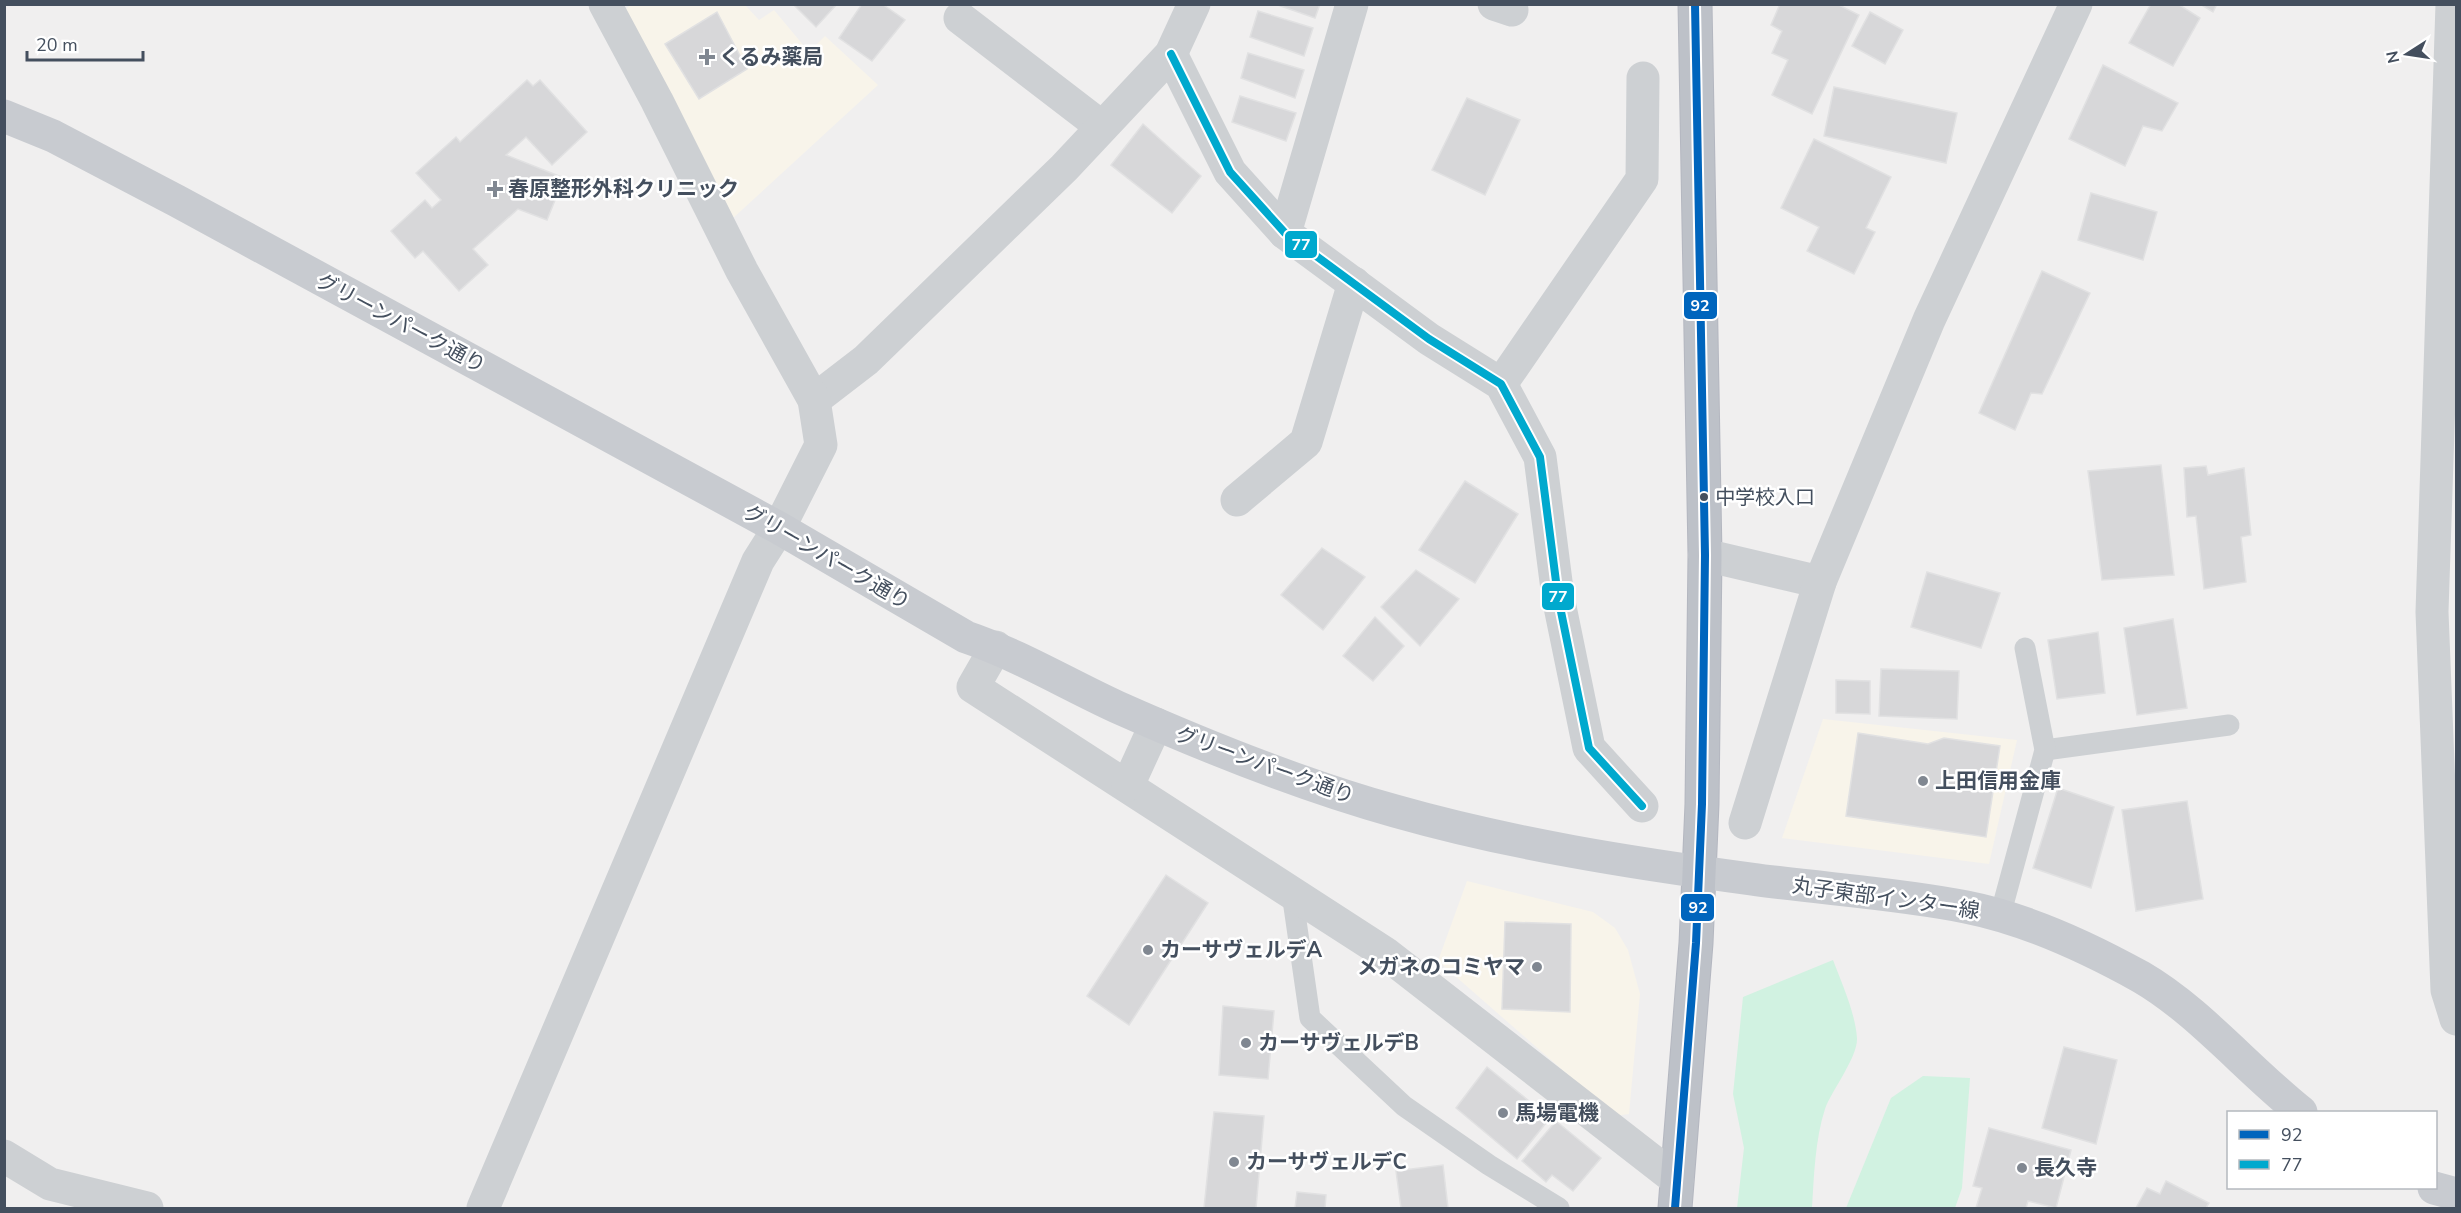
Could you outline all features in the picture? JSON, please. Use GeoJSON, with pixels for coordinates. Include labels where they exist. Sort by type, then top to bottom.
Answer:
{"type":"FeatureCollection","features":[{"type":"Feature","properties":{"kind":"highway"},"geometry":{"type":"LineString","coordinates":[[1676,1195],[1696,943],[1702,804],[1705,555],[1695,4]]}},
{"type":"Feature","properties":{"kind":"main road","name":"グリーンパーク通り"},"geometry":{"type":"LineString","coordinates":[[4,116],[52,136],[177,201],[780,528],[966,638],[996,647],[1156,724],[1286,775],[1395,811],[1510,840],[1698,872]]}},
{"type":"Feature","properties":{"kind":"main road","name":"丸子東部インター線"},"geometry":{"type":"LineString","coordinates":[[1698,872],[1969,908],[2000,916],[2064,940],[2143,979],[2181,1005],[2268,1086],[2299,1111]]}},
{"type":"Feature","properties":{"kind":"main road"},"geometry":{"type":"LineString","coordinates":[[2437,1189],[2457,1194]]}},
{"type":"Feature","properties":{"kind":"street"},"geometry":{"type":"LineString","coordinates":[[483,1209],[758,561],[780,528],[821,445],[814,400],[742,271],[606,4]]}},
{"type":"Feature","properties":{"kind":"street"},"geometry":{"type":"LineString","coordinates":[[814,400],[866,360],[943,287],[1102,127],[1171,54],[1194,4]]}},
{"type":"Feature","properties":{"kind":"street"},"geometry":{"type":"LineString","coordinates":[[1285,233],[1352,4]]}},
{"type":"Feature","properties":{"kind":"street"},"geometry":{"type":"LineString","coordinates":[[1745,823],[1820,582],[1929,320],[2076,4]]}},
{"type":"Feature","properties":{"kind":"street"},"geometry":{"type":"LineString","coordinates":[[2452,4],[2432,612],[2447,990],[2457,1019]]}},
{"type":"Feature","properties":{"kind":"street"},"geometry":{"type":"LineString","coordinates":[[960,18],[1102,127]]}},
{"type":"Feature","properties":{"kind":"street"},"geometry":{"type":"LineString","coordinates":[[1171,54],[1230,172],[1285,233],[1429,339],[1501,384],[1540,457],[1558,597],[1589,748],[1642,806]]}},
{"type":"Feature","properties":{"kind":"street"},"geometry":{"type":"LineString","coordinates":[[1501,384],[1642,179],[1643,78]]}},
{"type":"Feature","properties":{"kind":"street"},"geometry":{"type":"LineString","coordinates":[[1237,500],[1306,442],[1354,283]]}},
{"type":"Feature","properties":{"kind":"street"},"geometry":{"type":"LineString","coordinates":[[1705,555],[1820,582]]}},
{"type":"Feature","properties":{"kind":"street"},"geometry":{"type":"LineString","coordinates":[[996,647],[973,687],[1386,953],[1676,1195]]}},
{"type":"Feature","properties":{"kind":"street"},"geometry":{"type":"LineString","coordinates":[[1128,785],[1156,724]]}},
{"type":"Feature","properties":{"kind":"street"},"geometry":{"type":"LineString","coordinates":[[4,1156],[50,1184],[147,1209]]}},
{"type":"Feature","properties":{"kind":"lane"},"geometry":{"type":"LineString","coordinates":[[2000,916],[2045,750],[2025,648]]}},
{"type":"Feature","properties":{"kind":"lane"},"geometry":{"type":"LineString","coordinates":[[2045,750],[2229,725]]}},
{"type":"Feature","properties":{"kind":"lane"},"geometry":{"type":"LineString","coordinates":[[1292,893],[1310,1018],[1404,1106],[1489,1165],[1559,1209]]}},
{"type":"Feature","properties":{"kind":"shaded area"},"geometry":{"type":"Polygon","coordinates":[[[631,4],[745,5],[759,20],[774,10],[809,52],[825,36],[878,85],[732,219],[626,9],[631,4]]]}},
{"type":"Feature","properties":{"kind":"shaded area"},"geometry":{"type":"Polygon","coordinates":[[[1823,719],[2017,740],[1989,864],[1782,838],[1823,719]]]}},
{"type":"Feature","properties":{"kind":"shaded area"},"geometry":{"type":"Polygon","coordinates":[[[1467,881],[1593,912],[1615,928],[1628,950],[1640,994],[1629,1114],[1615,1116],[1438,961],[1467,881]]]}},
{"type":"Feature","properties":{"kind":"green space"},"geometry":{"type":"Polygon","coordinates":[[[1833,960],[1851,1008],[1857,1038],[1844,1074],[1825,1109],[1819,1133],[1812,1208],[1737,1208],[1744,1148],[1733,1094],[1743,997],[1833,960]]]}},
{"type":"Feature","properties":{"kind":"green space"},"geometry":{"type":"Polygon","coordinates":[[[1923,1076],[1970,1078],[1962,1188],[1955,1208],[1846,1208],[1891,1098],[1923,1076]]]}},
{"type":"Feature","properties":{"kind":"building"},"geometry":{"type":"Polygon","coordinates":[[[793,4],[837,4],[816,27],[793,4]]]}},
{"type":"Feature","properties":{"kind":"building"},"geometry":{"type":"Polygon","coordinates":[[[862,4],[882,4],[905,20],[872,61],[839,38],[862,4]]]}},
{"type":"Feature","properties":{"kind":"building"},"geometry":{"type":"Polygon","coordinates":[[[1275,4],[1320,4],[1315,18],[1275,4]]]}},
{"type":"Feature","properties":{"kind":"building"},"geometry":{"type":"Polygon","coordinates":[[[1780,4],[1837,4],[1859,15],[1812,114],[1772,95],[1788,60],[1772,53],[1782,31],[1771,25],[1780,4]]]}},
{"type":"Feature","properties":{"kind":"building"},"geometry":{"type":"Polygon","coordinates":[[[2151,4],[2178,4],[2200,18],[2173,66],[2129,43],[2151,4]]]}},
{"type":"Feature","properties":{"kind":"building"},"geometry":{"type":"Polygon","coordinates":[[[2200,4],[2217,4],[2213,12],[2200,4]]]}},
{"type":"Feature","properties":{"kind":"building"},"geometry":{"type":"Polygon","coordinates":[[[1258,11],[1313,28],[1304,56],[1250,37],[1258,11]]]}},
{"type":"Feature","properties":{"kind":"building","name":"くるみ薬局"},"geometry":{"type":"Polygon","coordinates":[[[717,12],[747,69],[699,99],[665,44],[717,12]]]}},
{"type":"Feature","properties":{"kind":"building"},"geometry":{"type":"Polygon","coordinates":[[[1870,12],[1903,30],[1885,64],[1852,46],[1870,12]]]}},
{"type":"Feature","properties":{"kind":"building"},"geometry":{"type":"Polygon","coordinates":[[[1248,53],[1304,70],[1295,98],[1241,78],[1248,53]]]}},
{"type":"Feature","properties":{"kind":"building"},"geometry":{"type":"Polygon","coordinates":[[[2103,65],[2178,103],[2162,131],[2143,126],[2125,166],[2069,139],[2103,65]]]}},
{"type":"Feature","properties":{"kind":"building","name":"春原整形外科クリニック"},"geometry":{"type":"Polygon","coordinates":[[[527,80],[533,86],[540,80],[587,132],[552,165],[526,137],[506,155],[564,178],[547,220],[518,209],[473,249],[488,265],[459,291],[423,251],[415,258],[391,231],[425,200],[432,208],[441,200],[416,173],[456,137],[460,142],[527,80]]]}},
{"type":"Feature","properties":{"kind":"building"},"geometry":{"type":"Polygon","coordinates":[[[1834,87],[1957,113],[1946,163],[1824,136],[1834,87]]]}},
{"type":"Feature","properties":{"kind":"building"},"geometry":{"type":"Polygon","coordinates":[[[1240,96],[1296,113],[1286,141],[1232,122],[1240,96]]]}},
{"type":"Feature","properties":{"kind":"building"},"geometry":{"type":"Polygon","coordinates":[[[1467,98],[1520,120],[1485,195],[1432,170],[1467,98]]]}},
{"type":"Feature","properties":{"kind":"building"},"geometry":{"type":"Polygon","coordinates":[[[1143,124],[1201,176],[1172,213],[1111,165],[1143,124]]]}},
{"type":"Feature","properties":{"kind":"building"},"geometry":{"type":"Polygon","coordinates":[[[1814,139],[1891,177],[1866,228],[1875,232],[1854,274],[1807,251],[1819,227],[1781,208],[1814,139]]]}},
{"type":"Feature","properties":{"kind":"building"},"geometry":{"type":"Polygon","coordinates":[[[2091,193],[2157,212],[2143,260],[2078,240],[2091,193]]]}},
{"type":"Feature","properties":{"kind":"building"},"geometry":{"type":"Polygon","coordinates":[[[2042,271],[2090,293],[2042,394],[2031,393],[2015,430],[1979,413],[2042,271]]]}},
{"type":"Feature","properties":{"kind":"building"},"geometry":{"type":"Polygon","coordinates":[[[2161,465],[2174,575],[2102,580],[2088,471],[2161,465]]]}},
{"type":"Feature","properties":{"kind":"building"},"geometry":{"type":"Polygon","coordinates":[[[2206,466],[2208,475],[2244,468],[2251,535],[2241,537],[2246,582],[2204,589],[2196,516],[2187,517],[2184,468],[2206,466]]]}},
{"type":"Feature","properties":{"kind":"building"},"geometry":{"type":"Polygon","coordinates":[[[1465,481],[1518,514],[1475,583],[1419,550],[1465,481]]]}},
{"type":"Feature","properties":{"kind":"building"},"geometry":{"type":"Polygon","coordinates":[[[1322,548],[1365,577],[1323,630],[1281,595],[1322,548]]]}},
{"type":"Feature","properties":{"kind":"building"},"geometry":{"type":"Polygon","coordinates":[[[1416,570],[1459,599],[1420,646],[1381,607],[1416,570]]]}},
{"type":"Feature","properties":{"kind":"building"},"geometry":{"type":"Polygon","coordinates":[[[1927,572],[2000,593],[1981,648],[1911,627],[1927,572]]]}},
{"type":"Feature","properties":{"kind":"building"},"geometry":{"type":"Polygon","coordinates":[[[1375,617],[1404,646],[1373,681],[1343,656],[1375,617]]]}},
{"type":"Feature","properties":{"kind":"building"},"geometry":{"type":"Polygon","coordinates":[[[2173,619],[2187,708],[2137,715],[2124,628],[2173,619]]]}},
{"type":"Feature","properties":{"kind":"building"},"geometry":{"type":"Polygon","coordinates":[[[2098,632],[2105,693],[2057,699],[2048,640],[2098,632]]]}},
{"type":"Feature","properties":{"kind":"building"},"geometry":{"type":"Polygon","coordinates":[[[1881,669],[1959,671],[1957,719],[1879,716],[1881,669]]]}},
{"type":"Feature","properties":{"kind":"building"},"geometry":{"type":"Polygon","coordinates":[[[1836,680],[1870,681],[1870,714],[1836,713],[1836,680]]]}},
{"type":"Feature","properties":{"kind":"building","name":"上田信用金庫"},"geometry":{"type":"Polygon","coordinates":[[[1858,733],[1928,744],[1944,738],[2000,746],[1986,837],[1846,816],[1858,733]]]}},
{"type":"Feature","properties":{"kind":"building"},"geometry":{"type":"Polygon","coordinates":[[[2058,788],[2114,807],[2091,888],[2033,868],[2058,788]]]}},
{"type":"Feature","properties":{"kind":"building"},"geometry":{"type":"Polygon","coordinates":[[[2187,801],[2203,899],[2136,911],[2122,810],[2187,801]]]}},
{"type":"Feature","properties":{"kind":"building","name":"カーサヴェルデA"},"geometry":{"type":"Polygon","coordinates":[[[1166,875],[1208,903],[1129,1025],[1087,996],[1166,875]]]}},
{"type":"Feature","properties":{"kind":"building","name":"メガネのコミヤマ"},"geometry":{"type":"Polygon","coordinates":[[[1505,922],[1571,924],[1570,1012],[1502,1009],[1505,922]]]}},
{"type":"Feature","properties":{"kind":"building","name":"カーサヴェルデB"},"geometry":{"type":"Polygon","coordinates":[[[1223,1006],[1274,1011],[1268,1079],[1219,1075],[1223,1006]]]}},
{"type":"Feature","properties":{"kind":"building"},"geometry":{"type":"Polygon","coordinates":[[[2064,1047],[2117,1060],[2096,1144],[2042,1128],[2064,1047]]]}},
{"type":"Feature","properties":{"kind":"building","name":"馬場電機"},"geometry":{"type":"Polygon","coordinates":[[[1487,1067],[1550,1118],[1517,1159],[1456,1108],[1487,1067]]]}},
{"type":"Feature","properties":{"kind":"building","name":"カーサヴェルデC"},"geometry":{"type":"Polygon","coordinates":[[[1214,1112],[1264,1116],[1256,1208],[1204,1208],[1214,1112]]]}},
{"type":"Feature","properties":{"kind":"building"},"geometry":{"type":"Polygon","coordinates":[[[1556,1121],[1601,1158],[1573,1191],[1552,1175],[1546,1182],[1522,1161],[1556,1121]]]}},
{"type":"Feature","properties":{"kind":"building","name":"長久寺"},"geometry":{"type":"Polygon","coordinates":[[[1989,1128],[2071,1150],[2056,1208],[2028,1201],[2026,1208],[1976,1208],[1982,1188],[1973,1186],[1989,1128]]]}},
{"type":"Feature","properties":{"kind":"building"},"geometry":{"type":"Polygon","coordinates":[[[1443,1165],[1448,1208],[1401,1208],[1396,1171],[1443,1165]]]}},
{"type":"Feature","properties":{"kind":"building"},"geometry":{"type":"Polygon","coordinates":[[[2166,1181],[2209,1203],[2206,1208],[2136,1208],[2147,1188],[2160,1194],[2166,1181]]]}},
{"type":"Feature","properties":{"kind":"building"},"geometry":{"type":"Polygon","coordinates":[[[1297,1192],[1326,1195],[1325,1208],[1295,1208],[1297,1192]]]}},
{"type":"Feature","properties":{"kind":"transit line","name":"92"},"geometry":{"type":"LineString","coordinates":[[1675,1208],[1696,943],[1702,804],[1705,555],[1695,4]]}},
{"type":"Feature","properties":{"kind":"transit line","name":"77"},"geometry":{"type":"LineString","coordinates":[[1171,54],[1230,172],[1285,233],[1429,339],[1501,384],[1540,457],[1558,597],[1589,748],[1642,806]]}},
{"type":"Feature","properties":{"kind":"place","name":"くるみ薬局"},"geometry":{"type":"Point","coordinates":[707,57]}},
{"type":"Feature","properties":{"kind":"place","name":"春原整形外科クリニック"},"geometry":{"type":"Point","coordinates":[495,189]}},
{"type":"Feature","properties":{"kind":"place","name":"中学校入口"},"geometry":{"type":"Point","coordinates":[1704,497]}},
{"type":"Feature","properties":{"kind":"place","name":"上田信用金庫"},"geometry":{"type":"Point","coordinates":[1923,781]}},
{"type":"Feature","properties":{"kind":"place","name":"カーサヴェルデA"},"geometry":{"type":"Point","coordinates":[1148,950]}},
{"type":"Feature","properties":{"kind":"place","name":"メガネのコミヤマ"},"geometry":{"type":"Point","coordinates":[1537,967]}},
{"type":"Feature","properties":{"kind":"place","name":"カーサヴェルデB"},"geometry":{"type":"Point","coordinates":[1246,1043]}},
{"type":"Feature","properties":{"kind":"place","name":"馬場電機"},"geometry":{"type":"Point","coordinates":[1503,1113]}},
{"type":"Feature","properties":{"kind":"place","name":"カーサヴェルデC"},"geometry":{"type":"Point","coordinates":[1234,1162]}},
{"type":"Feature","properties":{"kind":"place","name":"長久寺"},"geometry":{"type":"Point","coordinates":[2022,1168]}}]}
